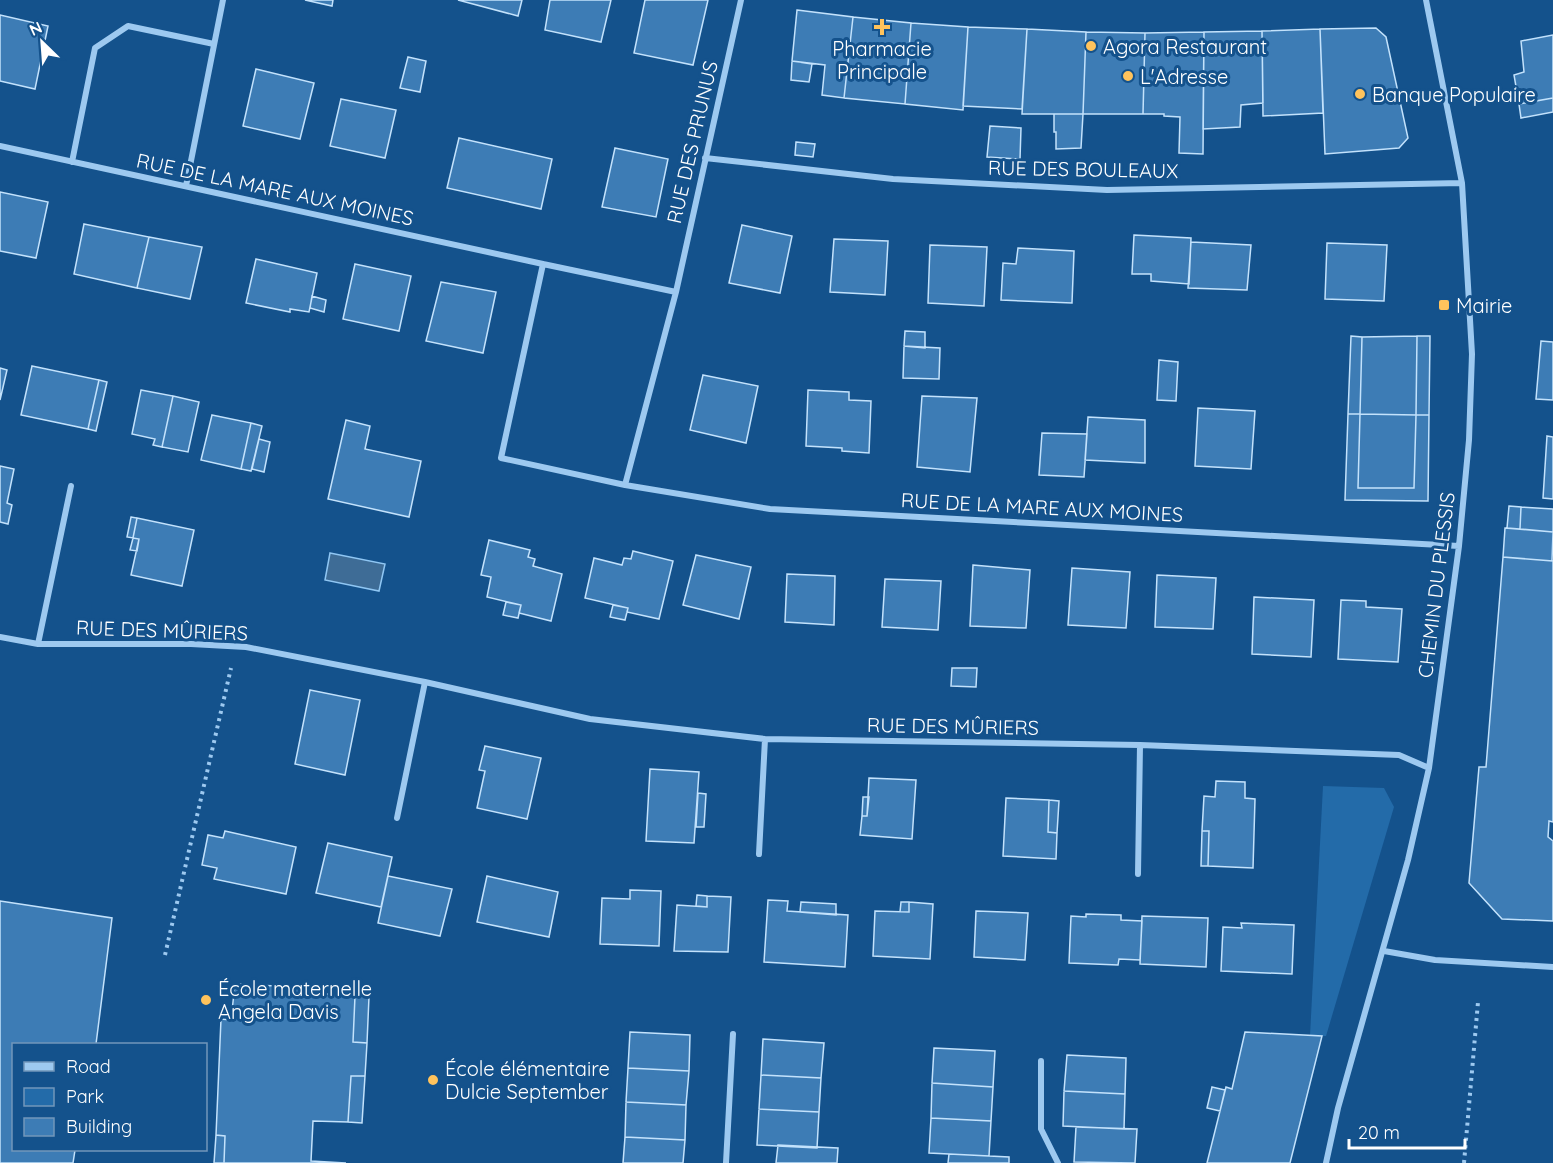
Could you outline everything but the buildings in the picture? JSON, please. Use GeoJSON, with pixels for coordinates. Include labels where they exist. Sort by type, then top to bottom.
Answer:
{"type":"FeatureCollection","features":[{"type":"Feature","properties":{"kind":"street"},"geometry":{"type":"LineString","coordinates":[[186,186],[224,0]]}},
{"type":"Feature","properties":{"kind":"street","name":"RUE DES PRUNUS"},"geometry":{"type":"LineString","coordinates":[[625,485],[676,292],[741,0]]}},
{"type":"Feature","properties":{"kind":"street","name":"CHEMIN DU PLESSIS"},"geometry":{"type":"LineString","coordinates":[[1326,1163],[1341,1098],[1408,860],[1429,768],[1459,546],[1469,440],[1472,354],[1462,183],[1426,0]]}},
{"type":"Feature","properties":{"kind":"street"},"geometry":{"type":"LineString","coordinates":[[72,162],[95,48],[128,27],[214,44]]}},
{"type":"Feature","properties":{"kind":"street","name":"RUE DE LA MARE AUX MOINES"},"geometry":{"type":"LineString","coordinates":[[0,146],[676,292]]}},
{"type":"Feature","properties":{"kind":"street","name":"RUE DES BOULEAUX"},"geometry":{"type":"LineString","coordinates":[[705,158],[893,178],[1107,190],[1462,183]]}},
{"type":"Feature","properties":{"kind":"street","name":"RUE DE LA MARE AUX MOINES"},"geometry":{"type":"LineString","coordinates":[[543,264],[501,458],[625,485],[770,509],[1459,546]]}},
{"type":"Feature","properties":{"kind":"street"},"geometry":{"type":"LineString","coordinates":[[38,644],[71,486]]}},
{"type":"Feature","properties":{"kind":"street","name":"RUE DES MÛRIERS"},"geometry":{"type":"LineString","coordinates":[[0,637],[38,644],[191,644],[236,647],[425,682],[590,719],[765,740],[1140,745],[1399,754],[1429,768]]}},
{"type":"Feature","properties":{"kind":"street"},"geometry":{"type":"LineString","coordinates":[[397,818],[425,682]]}},
{"type":"Feature","properties":{"kind":"street"},"geometry":{"type":"LineString","coordinates":[[759,854],[765,740]]}},
{"type":"Feature","properties":{"kind":"street"},"geometry":{"type":"LineString","coordinates":[[1138,874],[1140,745]]}},
{"type":"Feature","properties":{"kind":"street"},"geometry":{"type":"LineString","coordinates":[[1384,951],[1436,960],[1553,967]]}},
{"type":"Feature","properties":{"kind":"street"},"geometry":{"type":"LineString","coordinates":[[726,1163],[733,1034]]}},
{"type":"Feature","properties":{"kind":"street"},"geometry":{"type":"LineString","coordinates":[[1041,1061],[1041,1129],[1058,1163]]}},
{"type":"Feature","properties":{"kind":"path"},"geometry":{"type":"LineString","coordinates":[[165,955],[236,647]]}},
{"type":"Feature","properties":{"kind":"path"},"geometry":{"type":"LineString","coordinates":[[1464,1163],[1478,1002]]}},
{"type":"Feature","properties":{"kind":"green space"},"geometry":{"type":"Polygon","coordinates":[[[1323,786],[1384,788],[1394,807],[1326,1036],[1310,1036],[1323,786]]]}},
{"type":"Feature","properties":{"kind":"shaded area"},"geometry":{"type":"Polygon","coordinates":[[[330,553],[385,564],[379,591],[325,580],[330,553]]]}},
{"type":"Feature","properties":{"kind":"place","name":"Pharmacie Principale"},"geometry":{"type":"Point","coordinates":[882,27]}},
{"type":"Feature","properties":{"kind":"place","name":"Agora Restaurant"},"geometry":{"type":"Point","coordinates":[1091,46]}},
{"type":"Feature","properties":{"kind":"place","name":"L'Adresse"},"geometry":{"type":"Point","coordinates":[1128,76]}},
{"type":"Feature","properties":{"kind":"place","name":"Banque Populaire"},"geometry":{"type":"Point","coordinates":[1360,94]}},
{"type":"Feature","properties":{"kind":"place","name":"Mairie"},"geometry":{"type":"Point","coordinates":[1444,305]}},
{"type":"Feature","properties":{"kind":"place","name":"École maternelle Angela Davis"},"geometry":{"type":"Point","coordinates":[206,1000]}},
{"type":"Feature","properties":{"kind":"place","name":"École élémentaire Dulcie September"},"geometry":{"type":"Point","coordinates":[433,1080]}}]}
